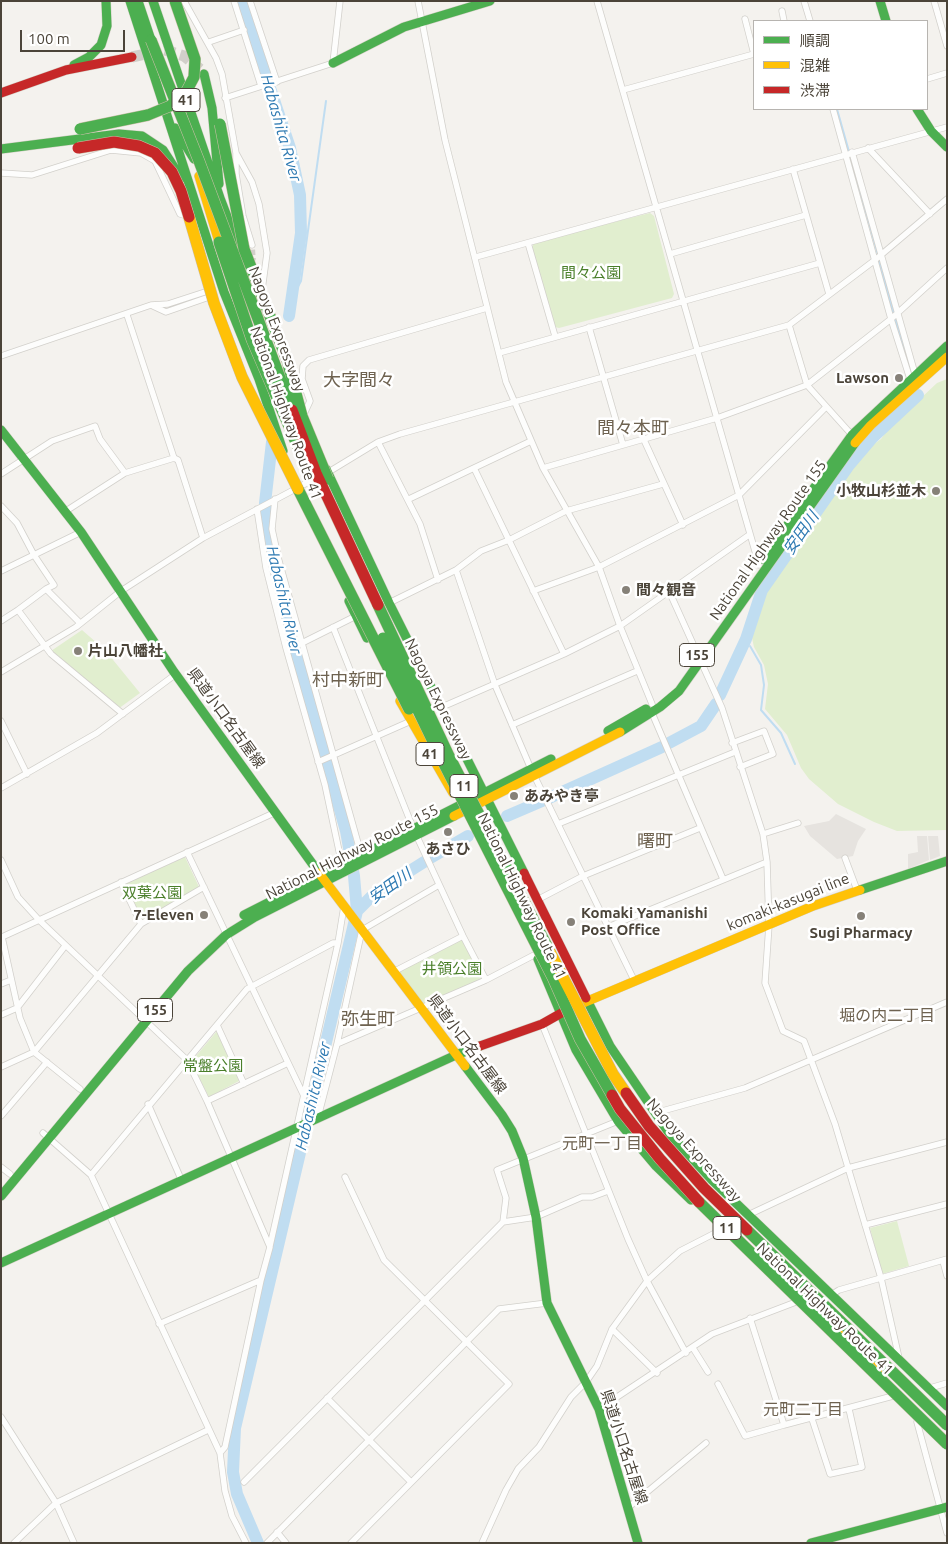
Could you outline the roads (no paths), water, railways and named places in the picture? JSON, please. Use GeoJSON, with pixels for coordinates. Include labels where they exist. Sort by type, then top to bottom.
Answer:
{"type":"FeatureCollection","features":[{"type":"Feature","properties":{"kind":"main road"},"geometry":{"type":"LineString","coordinates":[[66,70],[89,57],[101,45],[107,26],[106,1]]}},
{"type":"Feature","properties":{"kind":"main road","name":"National Highway Route 41"},"geometry":{"type":"LineString","coordinates":[[130,1],[224,292],[259,378],[296,489],[356,616],[411,721],[462,808],[536,954],[576,1050],[618,1121],[656,1166],[947,1450]]}},
{"type":"Feature","properties":{"kind":"main road","name":"Nagoya Expressway"},"geometry":{"type":"LineString","coordinates":[[138,1],[151,40],[199,161],[264,339],[316,473],[378,609],[477,812],[590,1033],[631,1101],[659,1138],[704,1188],[947,1425]]}},
{"type":"Feature","properties":{"kind":"main road","name":"National Highway Route 41"},"geometry":{"type":"LineString","coordinates":[[153,1],[220,198],[327,473],[389,603],[610,1046],[655,1113],[712,1180],[947,1406]]}},
{"type":"Feature","properties":{"kind":"main road"},"geometry":{"type":"LineString","coordinates":[[66,142],[80,130],[148,115],[170,106],[185,94],[194,77],[195,59],[175,1]]}},
{"type":"Feature","properties":{"kind":"main road"},"geometry":{"type":"LineString","coordinates":[[333,63],[388,34],[422,20],[490,1]]}},
{"type":"Feature","properties":{"kind":"main road"},"geometry":{"type":"LineString","coordinates":[[880,1],[886,20]]}},
{"type":"Feature","properties":{"kind":"main road"},"geometry":{"type":"LineString","coordinates":[[1,91],[66,70],[132,57]]}},
{"type":"Feature","properties":{"kind":"main road"},"geometry":{"type":"LineString","coordinates":[[220,198],[212,108],[202,72],[215,97],[234,204],[248,264],[267,304],[287,360],[307,429],[359,550],[378,609]]}},
{"type":"Feature","properties":{"kind":"main road"},"geometry":{"type":"LineString","coordinates":[[918,110],[931,131],[947,148]]}},
{"type":"Feature","properties":{"kind":"main road","name":"11"},"geometry":{"type":"LineString","coordinates":[[166,113],[195,160],[219,242],[268,379],[364,596],[442,760]]}},
{"type":"Feature","properties":{"kind":"main road"},"geometry":{"type":"LineString","coordinates":[[1,148],[66,142],[80,138],[119,134],[142,136],[153,141],[168,157],[192,201],[197,204]]}},
{"type":"Feature","properties":{"kind":"main road"},"geometry":{"type":"LineString","coordinates":[[66,142],[78,148],[114,142],[139,146],[155,153],[172,172],[181,191],[214,303],[242,376],[294,476],[385,665],[426,740],[442,760]]}},
{"type":"Feature","properties":{"kind":"main road","name":"National Highway Route 155"},"geometry":{"type":"LineString","coordinates":[[1,1184],[6,1170],[46,1136],[144,1018],[194,952],[224,931],[358,859],[634,725],[651,708],[678,691],[759,565],[852,435],[947,346]]}},
{"type":"Feature","properties":{"kind":"main road","name":"National Highway Route 155"},"geometry":{"type":"LineString","coordinates":[[699,658],[848,451],[871,425],[947,357]]}},
{"type":"Feature","properties":{"kind":"main road","name":"県道小口名古屋線"},"geometry":{"type":"LineString","coordinates":[[1,430],[66,511],[176,674],[323,879],[502,1115],[512,1131],[522,1158],[536,1216],[547,1303],[600,1409],[638,1543]]}},
{"type":"Feature","properties":{"kind":"main road","name":"Nagoya Expressway"},"geometry":{"type":"LineString","coordinates":[[442,760],[553,978],[580,1038],[620,1109],[660,1159],[695,1198],[947,1444]]}},
{"type":"Feature","properties":{"kind":"main road","name":"komaki-kasugai line"},"geometry":{"type":"LineString","coordinates":[[1,1262],[456,1055],[542,1024],[586,1001],[634,980],[857,890],[947,861]]}},
{"type":"Feature","properties":{"kind":"main road"},"geometry":{"type":"LineString","coordinates":[[553,978],[603,1072],[632,1115],[710,1202],[863,1351],[901,1404]]}},
{"type":"Feature","properties":{"kind":"main road","name":"National Highway Route 155"},"geometry":{"type":"LineString","coordinates":[[1,1196],[80,1089],[144,1018]]}},
{"type":"Feature","properties":{"kind":"main road"},"geometry":{"type":"LineString","coordinates":[[916,1395],[926,1412],[947,1432]]}},
{"type":"Feature","properties":{"kind":"main road"},"geometry":{"type":"LineString","coordinates":[[811,1543],[839,1539],[944,1508]]}},
{"type":"Feature","properties":{"kind":"street"},"geometry":{"type":"LineString","coordinates":[[184,1],[209,42],[222,74],[236,153],[236,174],[243,216],[252,245]]}},
{"type":"Feature","properties":{"kind":"street"},"geometry":{"type":"LineString","coordinates":[[234,1],[261,86]]}},
{"type":"Feature","properties":{"kind":"street"},"geometry":{"type":"LineString","coordinates":[[250,1],[276,82]]}},
{"type":"Feature","properties":{"kind":"street"},"geometry":{"type":"LineString","coordinates":[[225,98],[333,63],[340,1]]}},
{"type":"Feature","properties":{"kind":"street"},"geometry":{"type":"LineString","coordinates":[[418,1],[445,140],[506,382],[543,468],[599,567],[651,708],[723,879]]}},
{"type":"Feature","properties":{"kind":"street"},"geometry":{"type":"LineString","coordinates":[[598,1],[759,565]]}},
{"type":"Feature","properties":{"kind":"street"},"geometry":{"type":"LineString","coordinates":[[804,1],[810,20]]}},
{"type":"Feature","properties":{"kind":"street"},"geometry":{"type":"LineString","coordinates":[[934,1],[944,24],[947,46]]}},
{"type":"Feature","properties":{"kind":"street"},"geometry":{"type":"LineString","coordinates":[[782,11],[784,20]]}},
{"type":"Feature","properties":{"kind":"street"},"geometry":{"type":"LineString","coordinates":[[745,20],[753,50]]}},
{"type":"Feature","properties":{"kind":"street"},"geometry":{"type":"LineString","coordinates":[[209,42],[244,30]]}},
{"type":"Feature","properties":{"kind":"street"},"geometry":{"type":"LineString","coordinates":[[623,90],[753,54]]}},
{"type":"Feature","properties":{"kind":"street"},"geometry":{"type":"LineString","coordinates":[[928,79],[947,73]]}},
{"type":"Feature","properties":{"kind":"street"},"geometry":{"type":"LineString","coordinates":[[833,110],[891,319],[913,377]]}},
{"type":"Feature","properties":{"kind":"street"},"geometry":{"type":"LineString","coordinates":[[476,257],[947,127]]}},
{"type":"Feature","properties":{"kind":"street"},"geometry":{"type":"LineString","coordinates":[[868,148],[930,214]]}},
{"type":"Feature","properties":{"kind":"street"},"geometry":{"type":"LineString","coordinates":[[1,173],[32,174],[111,150],[141,153],[155,162],[160,168],[180,214],[201,221]]}},
{"type":"Feature","properties":{"kind":"street"},"geometry":{"type":"LineString","coordinates":[[852,152],[898,312],[913,377]]}},
{"type":"Feature","properties":{"kind":"street"},"geometry":{"type":"LineString","coordinates":[[236,153],[252,182],[261,214],[267,253],[260,304]]}},
{"type":"Feature","properties":{"kind":"street"},"geometry":{"type":"LineString","coordinates":[[793,169],[829,294]]}},
{"type":"Feature","properties":{"kind":"street"},"geometry":{"type":"LineString","coordinates":[[854,185],[861,183]]}},
{"type":"Feature","properties":{"kind":"street"},"geometry":{"type":"LineString","coordinates":[[857,194],[864,192]]}},
{"type":"Feature","properties":{"kind":"street"},"geometry":{"type":"LineString","coordinates":[[1,672],[80,623],[121,591],[204,538],[327,473],[378,442],[440,422],[789,324],[882,255],[947,199]]}},
{"type":"Feature","properties":{"kind":"street"},"geometry":{"type":"LineString","coordinates":[[859,203],[866,201]]}},
{"type":"Feature","properties":{"kind":"street"},"geometry":{"type":"LineString","coordinates":[[670,254],[806,215]]}},
{"type":"Feature","properties":{"kind":"street"},"geometry":{"type":"LineString","coordinates":[[528,243],[555,336]]}},
{"type":"Feature","properties":{"kind":"street"},"geometry":{"type":"LineString","coordinates":[[499,352],[820,263]]}},
{"type":"Feature","properties":{"kind":"street"},"geometry":{"type":"LineString","coordinates":[[543,468],[717,418],[807,384],[891,319],[947,268]]}},
{"type":"Feature","properties":{"kind":"street"},"geometry":{"type":"LineString","coordinates":[[1,356],[127,315],[151,305],[168,304],[211,290]]}},
{"type":"Feature","properties":{"kind":"street"},"geometry":{"type":"LineString","coordinates":[[151,305],[166,312],[224,292]]}},
{"type":"Feature","properties":{"kind":"street"},"geometry":{"type":"LineString","coordinates":[[304,414],[310,401],[302,379],[304,366],[309,360],[487,308]]}},
{"type":"Feature","properties":{"kind":"street"},"geometry":{"type":"LineString","coordinates":[[127,315],[174,458],[178,460],[204,538]]}},
{"type":"Feature","properties":{"kind":"street"},"geometry":{"type":"LineString","coordinates":[[789,324],[807,384],[852,435]]}},
{"type":"Feature","properties":{"kind":"street"},"geometry":{"type":"LineString","coordinates":[[589,327],[623,445]]}},
{"type":"Feature","properties":{"kind":"street"},"geometry":{"type":"LineString","coordinates":[[533,591],[599,567],[738,496],[826,407]]}},
{"type":"Feature","properties":{"kind":"street"},"geometry":{"type":"LineString","coordinates":[[1,474],[52,441],[95,426],[100,438],[125,473]]}},
{"type":"Feature","properties":{"kind":"street"},"geometry":{"type":"LineString","coordinates":[[409,499],[531,440]]}},
{"type":"Feature","properties":{"kind":"street"},"geometry":{"type":"LineString","coordinates":[[644,440],[683,525]]}},
{"type":"Feature","properties":{"kind":"street"},"geometry":{"type":"LineString","coordinates":[[378,442],[409,499],[420,524],[438,580]]}},
{"type":"Feature","properties":{"kind":"street"},"geometry":{"type":"LineString","coordinates":[[66,511],[125,473],[174,458]]}},
{"type":"Feature","properties":{"kind":"street"},"geometry":{"type":"LineString","coordinates":[[474,468],[564,654]]}},
{"type":"Feature","properties":{"kind":"street"},"geometry":{"type":"LineString","coordinates":[[389,603],[456,570],[481,551],[510,540],[566,510],[663,484]]}},
{"type":"Feature","properties":{"kind":"street"},"geometry":{"type":"LineString","coordinates":[[275,499],[272,530],[300,644],[333,756],[358,859]]}},
{"type":"Feature","properties":{"kind":"street"},"geometry":{"type":"LineString","coordinates":[[1,506],[17,523],[34,555],[54,584],[1,621]]}},
{"type":"Feature","properties":{"kind":"street"},"geometry":{"type":"LineString","coordinates":[[257,509],[266,568],[345,866]]}},
{"type":"Feature","properties":{"kind":"street"},"geometry":{"type":"LineString","coordinates":[[1,571],[81,532]]}},
{"type":"Feature","properties":{"kind":"street"},"geometry":{"type":"LineString","coordinates":[[442,707],[564,654],[620,626],[749,535]]}},
{"type":"Feature","properties":{"kind":"street"},"geometry":{"type":"LineString","coordinates":[[456,570],[494,685],[533,773],[634,980]]}},
{"type":"Feature","properties":{"kind":"street"},"geometry":{"type":"LineString","coordinates":[[46,589],[80,623]]}},
{"type":"Feature","properties":{"kind":"street"},"geometry":{"type":"LineString","coordinates":[[668,591],[722,708],[763,834],[767,862],[769,925],[765,984],[783,1031],[804,1041],[812,1061],[848,1168],[881,1278],[900,1360]]}},
{"type":"Feature","properties":{"kind":"street"},"geometry":{"type":"LineString","coordinates":[[18,610],[51,654],[123,714]]}},
{"type":"Feature","properties":{"kind":"street"},"geometry":{"type":"LineString","coordinates":[[300,644],[356,616]]}},
{"type":"Feature","properties":{"kind":"street"},"geometry":{"type":"LineString","coordinates":[[333,627],[415,832],[463,936],[486,980]]}},
{"type":"Feature","properties":{"kind":"street"},"geometry":{"type":"LineString","coordinates":[[512,725],[637,671]]}},
{"type":"Feature","properties":{"kind":"street"},"geometry":{"type":"LineString","coordinates":[[1,788],[97,733],[176,674]]}},
{"type":"Feature","properties":{"kind":"street"},"geometry":{"type":"LineString","coordinates":[[1,721],[27,774]]}},
{"type":"Feature","properties":{"kind":"street"},"geometry":{"type":"LineString","coordinates":[[318,762],[411,721]]}},
{"type":"Feature","properties":{"kind":"street"},"geometry":{"type":"LineString","coordinates":[[732,743],[764,731],[772,754],[740,766]]}},
{"type":"Feature","properties":{"kind":"street"},"geometry":{"type":"LineString","coordinates":[[558,824],[735,752]]}},
{"type":"Feature","properties":{"kind":"street"},"geometry":{"type":"LineString","coordinates":[[80,1089],[34,1052],[17,1008],[2,937],[276,812]]}},
{"type":"Feature","properties":{"kind":"street"},"geometry":{"type":"LineString","coordinates":[[763,834],[798,823]]}},
{"type":"Feature","properties":{"kind":"street"},"geometry":{"type":"LineString","coordinates":[[537,900],[583,876],[700,828]]}},
{"type":"Feature","properties":{"kind":"street"},"geometry":{"type":"LineString","coordinates":[[187,852],[250,987],[304,1096]]}},
{"type":"Feature","properties":{"kind":"street"},"geometry":{"type":"LineString","coordinates":[[845,858],[857,890]]}},
{"type":"Feature","properties":{"kind":"street"},"geometry":{"type":"LineString","coordinates":[[1,860],[18,897],[39,920],[187,1060],[207,1101],[270,1247]]}},
{"type":"Feature","properties":{"kind":"street"},"geometry":{"type":"LineString","coordinates":[[608,927],[767,862]]}},
{"type":"Feature","properties":{"kind":"street"},"geometry":{"type":"LineString","coordinates":[[121,882],[141,924]]}},
{"type":"Feature","properties":{"kind":"street"},"geometry":{"type":"LineString","coordinates":[[318,1117],[337,1044],[362,930],[439,885]]}},
{"type":"Feature","properties":{"kind":"street"},"geometry":{"type":"LineString","coordinates":[[1,1067],[34,1052],[141,924],[204,887]]}},
{"type":"Feature","properties":{"kind":"street"},"geometry":{"type":"LineString","coordinates":[[220,1453],[225,1447],[338,943],[344,906]]}},
{"type":"Feature","properties":{"kind":"street"},"geometry":{"type":"LineString","coordinates":[[393,972],[463,936]]}},
{"type":"Feature","properties":{"kind":"street"},"geometry":{"type":"LineString","coordinates":[[91,1175],[148,1104],[250,987],[333,943],[338,943]]}},
{"type":"Feature","properties":{"kind":"street"},"geometry":{"type":"LineString","coordinates":[[1,1015],[17,1008],[65,946]]}},
{"type":"Feature","properties":{"kind":"street"},"geometry":{"type":"LineString","coordinates":[[337,1044],[486,980],[536,954]]}},
{"type":"Feature","properties":{"kind":"street"},"geometry":{"type":"LineString","coordinates":[[1,984],[11,980]]}},
{"type":"Feature","properties":{"kind":"street"},"geometry":{"type":"LineString","coordinates":[[655,1113],[737,1090],[812,1061],[947,1002]]}},
{"type":"Feature","properties":{"kind":"street"},"geometry":{"type":"LineString","coordinates":[[542,1024],[585,1135],[647,1281],[686,1353]]}},
{"type":"Feature","properties":{"kind":"street"},"geometry":{"type":"LineString","coordinates":[[217,1026],[244,1084]]}},
{"type":"Feature","properties":{"kind":"street"},"geometry":{"type":"LineString","coordinates":[[1,1116],[47,1062]]}},
{"type":"Feature","properties":{"kind":"street"},"geometry":{"type":"LineString","coordinates":[[207,1101],[288,1063]]}},
{"type":"Feature","properties":{"kind":"street"},"geometry":{"type":"LineString","coordinates":[[148,1104],[181,1179]]}},
{"type":"Feature","properties":{"kind":"street"},"geometry":{"type":"LineString","coordinates":[[503,1222],[506,1198],[497,1170],[522,1158],[618,1121]]}},
{"type":"Feature","properties":{"kind":"street"},"geometry":{"type":"LineString","coordinates":[[46,1136],[91,1175],[220,1453],[227,1500],[232,1516],[246,1543]]}},
{"type":"Feature","properties":{"kind":"street"},"geometry":{"type":"LineString","coordinates":[[748,1215],[848,1168],[947,1142]]}},
{"type":"Feature","properties":{"kind":"street"},"geometry":{"type":"LineString","coordinates":[[345,1177],[384,1260],[509,1384],[351,1543]]}},
{"type":"Feature","properties":{"kind":"street"},"geometry":{"type":"LineString","coordinates":[[244,1482],[503,1222],[536,1216],[582,1197],[592,1197],[608,1191]]}},
{"type":"Feature","properties":{"kind":"street"},"geometry":{"type":"LineString","coordinates":[[865,1225],[947,1204]]}},
{"type":"Feature","properties":{"kind":"street"},"geometry":{"type":"LineString","coordinates":[[482,1543],[506,1490],[518,1469],[539,1447],[571,1397],[586,1382],[597,1366],[612,1329],[647,1281],[680,1251],[720,1230]]}},
{"type":"Feature","properties":{"kind":"street"},"geometry":{"type":"LineString","coordinates":[[831,1295],[881,1278],[945,1260],[947,1276]]}},
{"type":"Feature","properties":{"kind":"street"},"geometry":{"type":"LineString","coordinates":[[159,1324],[261,1280]]}},
{"type":"Feature","properties":{"kind":"street"},"geometry":{"type":"LineString","coordinates":[[600,1409],[657,1373],[712,1334],[796,1302]]}},
{"type":"Feature","properties":{"kind":"street"},"geometry":{"type":"LineString","coordinates":[[268,1543],[499,1309],[547,1303]]}},
{"type":"Feature","properties":{"kind":"street"},"geometry":{"type":"LineString","coordinates":[[750,1318],[784,1425]]}},
{"type":"Feature","properties":{"kind":"street"},"geometry":{"type":"LineString","coordinates":[[612,1329],[657,1373]]}},
{"type":"Feature","properties":{"kind":"street"},"geometry":{"type":"LineString","coordinates":[[693,1348],[708,1372]]}},
{"type":"Feature","properties":{"kind":"street"},"geometry":{"type":"LineString","coordinates":[[929,1388],[947,1383]]}},
{"type":"Feature","properties":{"kind":"street"},"geometry":{"type":"LineString","coordinates":[[718,1384],[745,1436],[893,1396]]}},
{"type":"Feature","properties":{"kind":"street"},"geometry":{"type":"LineString","coordinates":[[327,1398],[411,1482]]}},
{"type":"Feature","properties":{"kind":"street"},"geometry":{"type":"LineString","coordinates":[[812,1418],[830,1474],[862,1466],[849,1409]]}},
{"type":"Feature","properties":{"kind":"street"},"geometry":{"type":"LineString","coordinates":[[1,1417],[56,1503],[74,1543]]}},
{"type":"Feature","properties":{"kind":"street"},"geometry":{"type":"LineString","coordinates":[[918,1422],[944,1508],[947,1533]]}},
{"type":"Feature","properties":{"kind":"street"},"geometry":{"type":"LineString","coordinates":[[14,1543],[56,1503],[208,1430]]}},
{"type":"Feature","properties":{"kind":"street"},"geometry":{"type":"LineString","coordinates":[[629,1507],[706,1443]]}},
{"type":"Feature","properties":{"kind":"street"},"geometry":{"type":"LineString","coordinates":[[277,1532],[286,1543]]}},
{"type":"Feature","properties":{"kind":"waterway","name":"Habashita River"},"geometry":{"type":"LineString","coordinates":[[241,1],[290,148],[300,195],[301,233],[289,316]]}},
{"type":"Feature","properties":{"kind":"waterway"},"geometry":{"type":"LineString","coordinates":[[292,298],[301,281],[326,101]]}},
{"type":"Feature","properties":{"kind":"waterway","name":"安田川"},"geometry":{"type":"LineString","coordinates":[[837,110],[880,262]]}},
{"type":"Feature","properties":{"kind":"waterway","name":"安田川"},"geometry":{"type":"LineString","coordinates":[[880,262],[910,369]]}},
{"type":"Feature","properties":{"kind":"waterway","name":"安田川"},"geometry":{"type":"LineString","coordinates":[[720,695],[746,639],[762,590],[849,465],[872,438],[918,395]]}},
{"type":"Feature","properties":{"kind":"waterway","name":"Habashita River"},"geometry":{"type":"LineString","coordinates":[[258,1543],[237,1494],[233,1472],[235,1428],[357,911],[354,876],[346,831],[297,658],[271,552],[265,503],[272,442]]}},
{"type":"Feature","properties":{"kind":"waterway"},"geometry":{"type":"LineString","coordinates":[[750,646],[761,665],[764,685],[761,710],[781,733],[795,764]]}},
{"type":"Feature","properties":{"kind":"waterway","name":"安田川"},"geometry":{"type":"LineString","coordinates":[[669,743],[701,726],[716,704]]}},
{"type":"Feature","properties":{"kind":"waterway","name":"安田川"},"geometry":{"type":"LineString","coordinates":[[549,798],[662,747]]}},
{"type":"Feature","properties":{"kind":"waterway","name":"安田川"},"geometry":{"type":"LineString","coordinates":[[507,816],[542,801]]}},
{"type":"Feature","properties":{"kind":"waterway","name":"安田川"},"geometry":{"type":"LineString","coordinates":[[430,858],[468,836]]}},
{"type":"Feature","properties":{"kind":"waterway","name":"安田川"},"geometry":{"type":"LineString","coordinates":[[357,911],[375,893],[424,862]]}},
{"type":"Feature","properties":{"kind":"tunnel"},"geometry":{"type":"LineString","coordinates":[[132,57],[165,50],[184,56],[200,69]]}},
{"type":"Feature","properties":{"kind":"tunnel"},"geometry":{"type":"LineString","coordinates":[[241,277],[253,259],[252,245]]}},
{"type":"Feature","properties":{"kind":"place","name":"Lawson"},"geometry":{"type":"Point","coordinates":[899,378]}},
{"type":"Feature","properties":{"kind":"place","name":"小牧山杉並木"},"geometry":{"type":"Point","coordinates":[936,491]}},
{"type":"Feature","properties":{"kind":"place","name":"間々観音"},"geometry":{"type":"Point","coordinates":[626,590]}},
{"type":"Feature","properties":{"kind":"place","name":"片山八幡社"},"geometry":{"type":"Point","coordinates":[78,651]}},
{"type":"Feature","properties":{"kind":"place","name":"あみやき亭"},"geometry":{"type":"Point","coordinates":[514,796]}},
{"type":"Feature","properties":{"kind":"place","name":"あさひ"},"geometry":{"type":"Point","coordinates":[448,832]}},
{"type":"Feature","properties":{"kind":"place","name":"7-Eleven"},"geometry":{"type":"Point","coordinates":[204,915]}},
{"type":"Feature","properties":{"kind":"place","name":"Sugi Pharmacy"},"geometry":{"type":"Point","coordinates":[861,916]}},
{"type":"Feature","properties":{"kind":"place","name":"Komaki Yamanishi Post Office"},"geometry":{"type":"Point","coordinates":[571,922]}},
{"type":"Feature","properties":{"kind":"district","name":"大字間々"},"geometry":{"type":"Point","coordinates":[359,380]}},
{"type":"Feature","properties":{"kind":"district","name":"間々本町"},"geometry":{"type":"Point","coordinates":[633,428]}},
{"type":"Feature","properties":{"kind":"district","name":"村中新町"},"geometry":{"type":"Point","coordinates":[348,680]}},
{"type":"Feature","properties":{"kind":"district","name":"曙町"},"geometry":{"type":"Point","coordinates":[655,841]}},
{"type":"Feature","properties":{"kind":"district","name":"堀の内二丁目"},"geometry":{"type":"Point","coordinates":[887,1016]}},
{"type":"Feature","properties":{"kind":"district","name":"弥生町"},"geometry":{"type":"Point","coordinates":[368,1019]}},
{"type":"Feature","properties":{"kind":"district","name":"元町一丁目"},"geometry":{"type":"Point","coordinates":[602,1144]}},
{"type":"Feature","properties":{"kind":"district","name":"元町二丁目"},"geometry":{"type":"Point","coordinates":[803,1410]}},
{"type":"Feature","properties":{"kind":"park label","name":"間々公園"},"geometry":{"type":"Point","coordinates":[591,273]}},
{"type":"Feature","properties":{"kind":"park label","name":"双葉公園"},"geometry":{"type":"Point","coordinates":[152,893]}},
{"type":"Feature","properties":{"kind":"park label","name":"井領公園"},"geometry":{"type":"Point","coordinates":[452,969]}},
{"type":"Feature","properties":{"kind":"park label","name":"常盤公園"},"geometry":{"type":"Point","coordinates":[213,1066]}}]}
